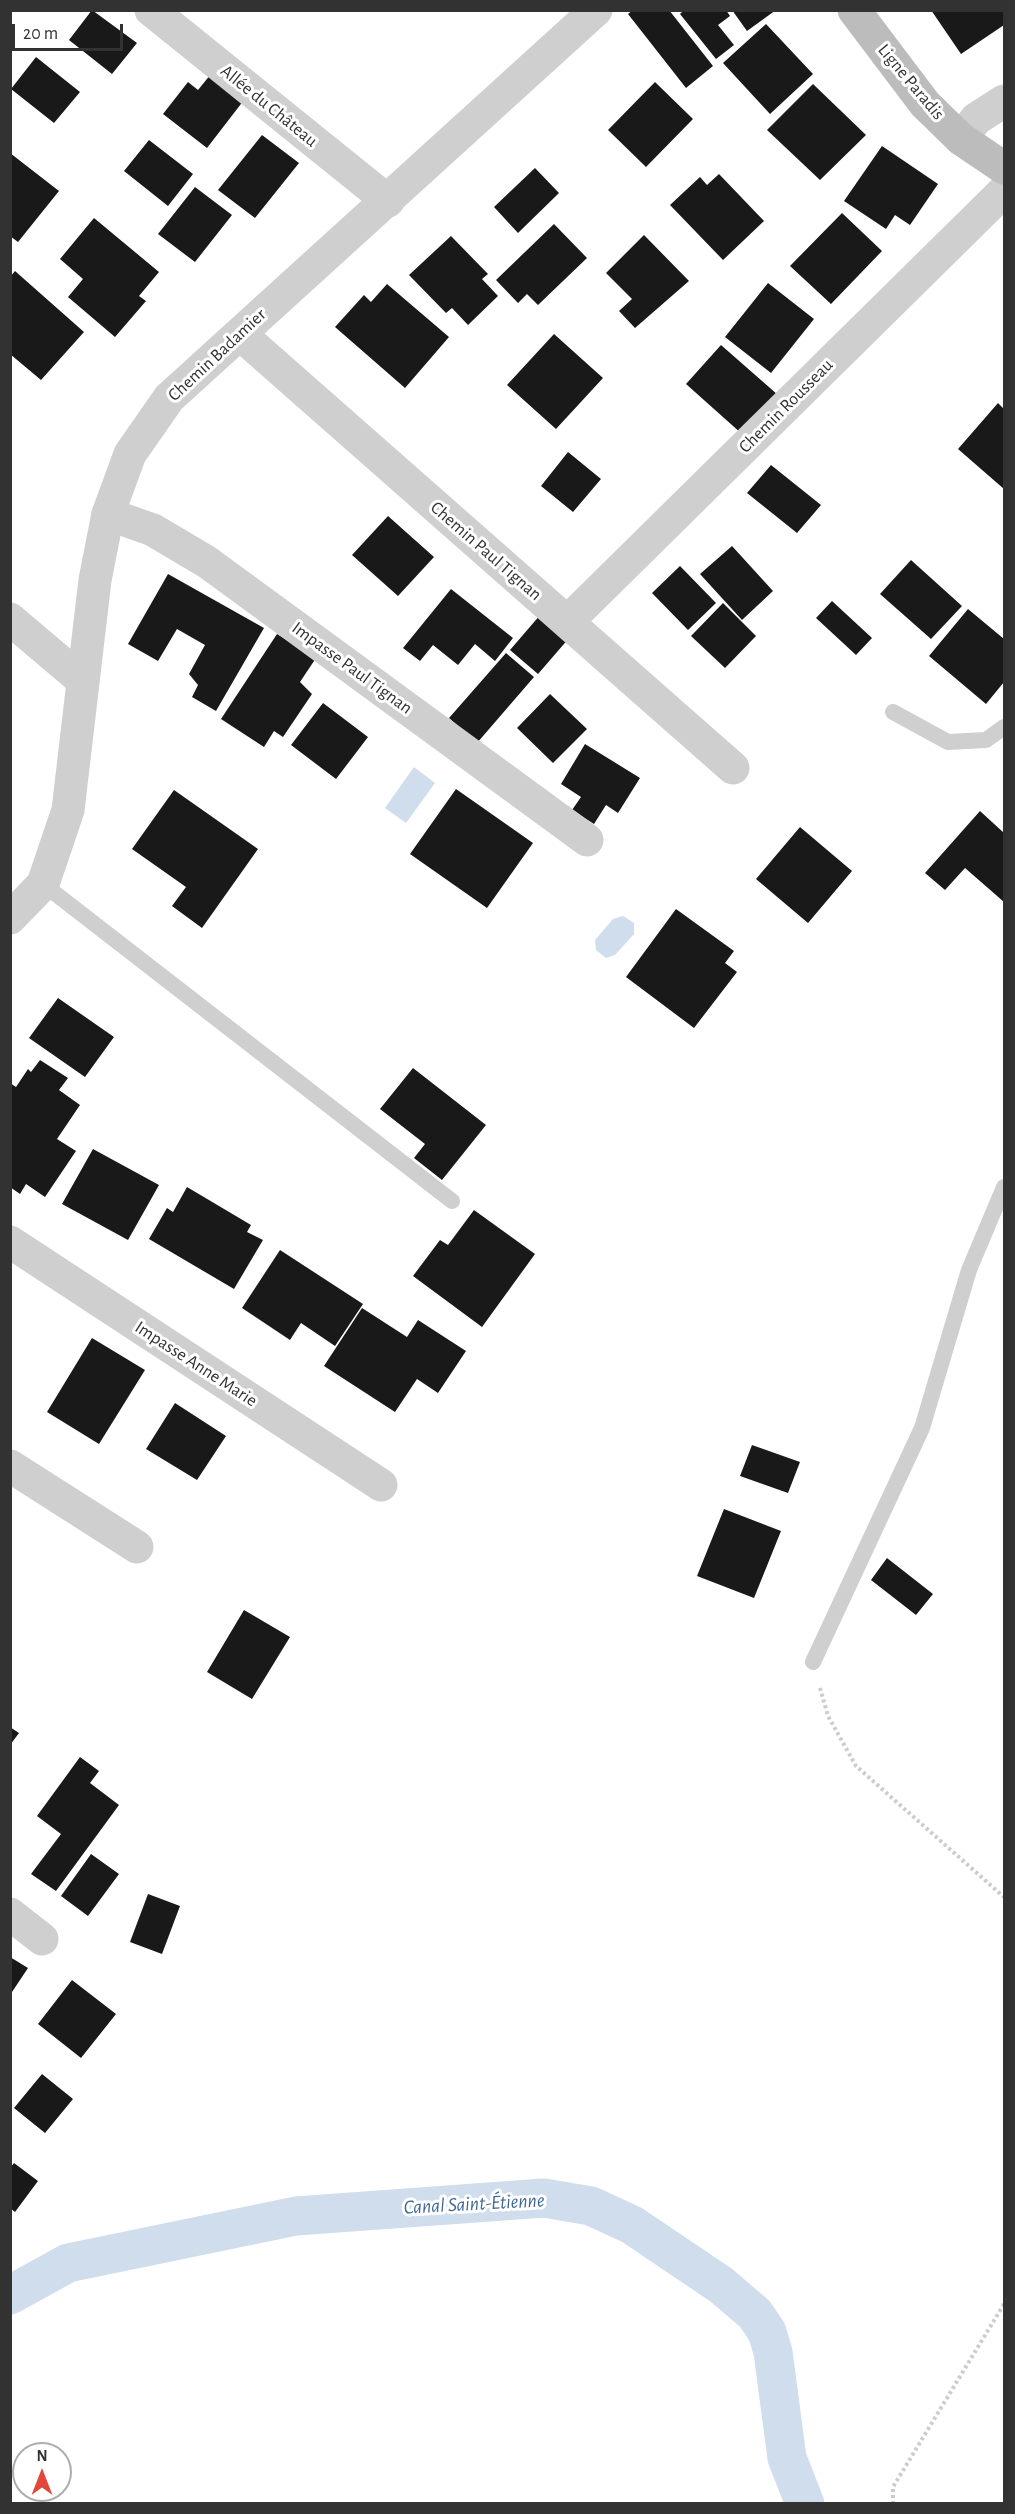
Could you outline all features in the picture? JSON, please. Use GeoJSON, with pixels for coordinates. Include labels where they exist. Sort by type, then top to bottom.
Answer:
{"type":"FeatureCollection","features":[{"type":"Feature","properties":{"kind":"main road","name":"Ligne Paradis"},"geometry":{"type":"LineString","coordinates":[[854,10],[925,104],[962,139],[1005,168]]}},
{"type":"Feature","properties":{"kind":"street","name":"Allée du Château"},"geometry":{"type":"LineString","coordinates":[[151,10],[388,201]]}},
{"type":"Feature","properties":{"kind":"street","name":"Chemin Badamier"},"geometry":{"type":"LineString","coordinates":[[10,918],[43,884],[68,810],[95,580],[108,514],[130,454],[169,398],[596,10]]}},
{"type":"Feature","properties":{"kind":"street"},"geometry":{"type":"LineString","coordinates":[[962,139],[976,119],[1005,101]]}},
{"type":"Feature","properties":{"kind":"street","name":"Chemin Rousseau"},"geometry":{"type":"LineString","coordinates":[[567,622],[1005,191]]}},
{"type":"Feature","properties":{"kind":"street","name":"Chemin Paul Tignan"},"geometry":{"type":"LineString","coordinates":[[240,334],[733,768]]}},
{"type":"Feature","properties":{"kind":"street","name":"Impasse Paul Tignan"},"geometry":{"type":"LineString","coordinates":[[108,514],[153,530],[207,562],[587,840]]}},
{"type":"Feature","properties":{"kind":"street"},"geometry":{"type":"LineString","coordinates":[[10,619],[82,680]]}},
{"type":"Feature","properties":{"kind":"street","name":"Impasse Anne Marie"},"geometry":{"type":"LineString","coordinates":[[10,1242],[381,1485]]}},
{"type":"Feature","properties":{"kind":"street"},"geometry":{"type":"LineString","coordinates":[[10,1466],[137,1547]]}},
{"type":"Feature","properties":{"kind":"street"},"geometry":{"type":"LineString","coordinates":[[10,1914],[42,1939]]}},
{"type":"Feature","properties":{"kind":"lane"},"geometry":{"type":"LineString","coordinates":[[893,712],[948,742],[986,740],[1005,726]]}},
{"type":"Feature","properties":{"kind":"lane"},"geometry":{"type":"LineString","coordinates":[[43,884],[452,1201]]}},
{"type":"Feature","properties":{"kind":"lane"},"geometry":{"type":"LineString","coordinates":[[813,1662],[922,1428],[969,1270],[1005,1187]]}},
{"type":"Feature","properties":{"kind":"path"},"geometry":{"type":"LineString","coordinates":[[813,1662],[828,1716],[856,1766],[1005,1897]]}},
{"type":"Feature","properties":{"kind":"path"},"geometry":{"type":"LineString","coordinates":[[892,2504],[892,2487],[1005,2304]]}},
{"type":"Feature","properties":{"kind":"water"},"geometry":{"type":"Polygon","coordinates":[[[414,767],[435,783],[406,823],[385,808],[414,767]]]}},
{"type":"Feature","properties":{"kind":"water"},"geometry":{"type":"Polygon","coordinates":[[[623,916],[634,923],[634,934],[615,955],[606,958],[596,950],[595,940],[613,919],[623,916]]]}},
{"type":"Feature","properties":{"kind":"building"},"geometry":{"type":"Polygon","coordinates":[[[92,10],[137,43],[112,74],[69,40],[92,10]]]}},
{"type":"Feature","properties":{"kind":"building"},"geometry":{"type":"Polygon","coordinates":[[[633,10],[669,10],[713,66],[686,88],[628,14],[633,10]]]}},
{"type":"Feature","properties":{"kind":"building"},"geometry":{"type":"Polygon","coordinates":[[[684,10],[726,10],[730,16],[718,25],[734,45],[716,59],[680,14],[684,10]]]}},
{"type":"Feature","properties":{"kind":"building"},"geometry":{"type":"Polygon","coordinates":[[[732,10],[776,10],[747,31],[732,10]]]}},
{"type":"Feature","properties":{"kind":"building"},"geometry":{"type":"Polygon","coordinates":[[[931,10],[1004,10],[1004,25],[961,54],[931,10]]]}},
{"type":"Feature","properties":{"kind":"building"},"geometry":{"type":"Polygon","coordinates":[[[766,24],[813,74],[770,114],[723,63],[766,24]]]}},
{"type":"Feature","properties":{"kind":"building"},"geometry":{"type":"Polygon","coordinates":[[[36,57],[80,92],[54,123],[11,89],[36,57]]]}},
{"type":"Feature","properties":{"kind":"building"},"geometry":{"type":"Polygon","coordinates":[[[211,74],[244,100],[207,148],[163,114],[188,82],[198,90],[211,74]]]}},
{"type":"Feature","properties":{"kind":"building"},"geometry":{"type":"Polygon","coordinates":[[[655,82],[693,119],[646,167],[608,130],[655,82]]]}},
{"type":"Feature","properties":{"kind":"building"},"geometry":{"type":"Polygon","coordinates":[[[813,84],[866,135],[820,180],[767,130],[813,84]]]}},
{"type":"Feature","properties":{"kind":"building"},"geometry":{"type":"Polygon","coordinates":[[[262,135],[299,163],[255,218],[218,190],[262,135]]]}},
{"type":"Feature","properties":{"kind":"building"},"geometry":{"type":"Polygon","coordinates":[[[149,140],[193,174],[168,206],[124,171],[149,140]]]}},
{"type":"Feature","properties":{"kind":"building"},"geometry":{"type":"Polygon","coordinates":[[[882,146],[938,184],[910,225],[895,215],[886,229],[844,201],[882,146]]]}},
{"type":"Feature","properties":{"kind":"building"},"geometry":{"type":"Polygon","coordinates":[[[10,153],[59,191],[18,242],[10,236],[10,153]]]}},
{"type":"Feature","properties":{"kind":"building"},"geometry":{"type":"Polygon","coordinates":[[[535,168],[559,193],[518,233],[494,207],[535,168]]]}},
{"type":"Feature","properties":{"kind":"building"},"geometry":{"type":"Polygon","coordinates":[[[719,174],[764,221],[723,260],[670,205],[700,177],[707,185],[719,174]]]}},
{"type":"Feature","properties":{"kind":"building"},"geometry":{"type":"Polygon","coordinates":[[[195,187],[232,215],[195,262],[158,234],[195,187]]]}},
{"type":"Feature","properties":{"kind":"building"},"geometry":{"type":"Polygon","coordinates":[[[842,213],[882,251],[831,304],[790,266],[842,213]]]}},
{"type":"Feature","properties":{"kind":"building"},"geometry":{"type":"Polygon","coordinates":[[[94,218],[159,272],[139,296],[146,301],[115,337],[68,297],[83,279],[60,259],[94,218]]]}},
{"type":"Feature","properties":{"kind":"building"},"geometry":{"type":"Polygon","coordinates":[[[554,224],[587,258],[538,305],[527,294],[518,303],[496,280],[554,224]]]}},
{"type":"Feature","properties":{"kind":"building"},"geometry":{"type":"Polygon","coordinates":[[[644,235],[689,281],[635,328],[619,311],[632,299],[606,273],[644,235]]]}},
{"type":"Feature","properties":{"kind":"building"},"geometry":{"type":"Polygon","coordinates":[[[451,236],[488,274],[482,279],[498,296],[468,325],[452,308],[446,313],[409,275],[451,236]]]}},
{"type":"Feature","properties":{"kind":"building"},"geometry":{"type":"Polygon","coordinates":[[[15,271],[84,332],[41,380],[10,354],[10,277],[15,271]]]}},
{"type":"Feature","properties":{"kind":"building"},"geometry":{"type":"Polygon","coordinates":[[[768,283],[814,319],[771,373],[725,337],[768,283]]]}},
{"type":"Feature","properties":{"kind":"building"},"geometry":{"type":"Polygon","coordinates":[[[387,284],[449,337],[405,388],[335,327],[364,295],[371,302],[387,284]]]}},
{"type":"Feature","properties":{"kind":"building"},"geometry":{"type":"Polygon","coordinates":[[[554,334],[603,378],[556,429],[507,385],[554,334]]]}},
{"type":"Feature","properties":{"kind":"building"},"geometry":{"type":"Polygon","coordinates":[[[721,345],[778,395],[742,434],[686,384],[721,345]]]}},
{"type":"Feature","properties":{"kind":"building"},"geometry":{"type":"Polygon","coordinates":[[[998,403],[1004,409],[1004,489],[958,449],[998,403]]]}},
{"type":"Feature","properties":{"kind":"building"},"geometry":{"type":"Polygon","coordinates":[[[568,452],[601,479],[573,512],[541,486],[568,452]]]}},
{"type":"Feature","properties":{"kind":"building"},"geometry":{"type":"Polygon","coordinates":[[[771,465],[821,505],[797,533],[747,493],[771,465]]]}},
{"type":"Feature","properties":{"kind":"building"},"geometry":{"type":"Polygon","coordinates":[[[388,516],[434,557],[398,596],[352,555],[388,516]]]}},
{"type":"Feature","properties":{"kind":"building"},"geometry":{"type":"Polygon","coordinates":[[[732,546],[773,591],[742,620],[700,574],[732,546]]]}},
{"type":"Feature","properties":{"kind":"building"},"geometry":{"type":"Polygon","coordinates":[[[911,560],[962,606],[931,639],[880,594],[911,560]]]}},
{"type":"Feature","properties":{"kind":"building"},"geometry":{"type":"Polygon","coordinates":[[[680,566],[716,603],[688,630],[652,593],[680,566]]]}},
{"type":"Feature","properties":{"kind":"building"},"geometry":{"type":"Polygon","coordinates":[[[168,574],[264,628],[216,711],[192,697],[198,685],[189,674],[205,645],[177,629],[158,661],[128,644],[168,574]]]}},
{"type":"Feature","properties":{"kind":"building"},"geometry":{"type":"Polygon","coordinates":[[[451,589],[513,638],[495,661],[475,644],[458,665],[433,645],[420,661],[403,648],[451,589]]]}},
{"type":"Feature","properties":{"kind":"building"},"geometry":{"type":"Polygon","coordinates":[[[832,601],[872,638],[856,655],[816,618],[832,601]]]}},
{"type":"Feature","properties":{"kind":"building"},"geometry":{"type":"Polygon","coordinates":[[[723,603],[756,636],[725,668],[691,636],[723,603]]]}},
{"type":"Feature","properties":{"kind":"building"},"geometry":{"type":"Polygon","coordinates":[[[968,609],[1004,639],[1004,682],[986,704],[929,656],[968,609]]]}},
{"type":"Feature","properties":{"kind":"building"},"geometry":{"type":"Polygon","coordinates":[[[541,614],[570,637],[538,674],[510,650],[541,614]]]}},
{"type":"Feature","properties":{"kind":"building"},"geometry":{"type":"Polygon","coordinates":[[[277,634],[316,658],[300,682],[312,694],[283,737],[274,731],[264,747],[221,719],[277,634]]]}},
{"type":"Feature","properties":{"kind":"building"},"geometry":{"type":"Polygon","coordinates":[[[506,653],[534,677],[477,743],[449,718],[506,653]]]}},
{"type":"Feature","properties":{"kind":"building"},"geometry":{"type":"Polygon","coordinates":[[[550,694],[587,729],[553,763],[517,728],[550,694]]]}},
{"type":"Feature","properties":{"kind":"building"},"geometry":{"type":"Polygon","coordinates":[[[323,703],[368,737],[336,779],[291,745],[323,703]]]}},
{"type":"Feature","properties":{"kind":"building"},"geometry":{"type":"Polygon","coordinates":[[[585,744],[640,778],[618,813],[606,805],[594,824],[572,810],[581,797],[561,784],[585,744]]]}},
{"type":"Feature","properties":{"kind":"building"},"geometry":{"type":"Polygon","coordinates":[[[456,789],[533,843],[487,908],[410,854],[456,789]]]}},
{"type":"Feature","properties":{"kind":"building"},"geometry":{"type":"Polygon","coordinates":[[[174,790],[258,849],[202,928],[172,906],[186,887],[132,849],[174,790]]]}},
{"type":"Feature","properties":{"kind":"building"},"geometry":{"type":"Polygon","coordinates":[[[980,811],[1004,833],[1004,902],[965,868],[945,890],[925,873],[980,811]]]}},
{"type":"Feature","properties":{"kind":"building"},"geometry":{"type":"Polygon","coordinates":[[[800,827],[852,871],[808,923],[756,879],[800,827]]]}},
{"type":"Feature","properties":{"kind":"building"},"geometry":{"type":"Polygon","coordinates":[[[676,909],[734,951],[725,963],[737,972],[694,1028],[626,977],[676,909]]]}},
{"type":"Feature","properties":{"kind":"building"},"geometry":{"type":"Polygon","coordinates":[[[58,998],[114,1037],[85,1077],[29,1038],[58,998]]]}},
{"type":"Feature","properties":{"kind":"building"},"geometry":{"type":"Polygon","coordinates":[[[40,1060],[68,1078],[59,1090],[80,1105],[57,1139],[76,1151],[45,1197],[26,1184],[20,1194],[10,1187],[10,1083],[16,1087],[28,1069],[31,1072],[40,1060]]]}},
{"type":"Feature","properties":{"kind":"building"},"geometry":{"type":"Polygon","coordinates":[[[413,1068],[486,1125],[442,1180],[414,1158],[425,1144],[380,1109],[413,1068]]]}},
{"type":"Feature","properties":{"kind":"building"},"geometry":{"type":"Polygon","coordinates":[[[93,1149],[159,1185],[128,1240],[62,1204],[93,1149]]]}},
{"type":"Feature","properties":{"kind":"building"},"geometry":{"type":"Polygon","coordinates":[[[187,1187],[251,1225],[247,1232],[263,1240],[234,1289],[149,1239],[167,1208],[173,1212],[187,1187]]]}},
{"type":"Feature","properties":{"kind":"building"},"geometry":{"type":"Polygon","coordinates":[[[474,1210],[535,1254],[482,1327],[413,1276],[440,1240],[448,1245],[474,1210]]]}},
{"type":"Feature","properties":{"kind":"building"},"geometry":{"type":"Polygon","coordinates":[[[280,1250],[363,1304],[335,1346],[301,1323],[290,1340],[242,1308],[280,1250]]]}},
{"type":"Feature","properties":{"kind":"building"},"geometry":{"type":"Polygon","coordinates":[[[362,1308],[407,1337],[418,1320],[466,1351],[438,1393],[417,1379],[395,1412],[324,1366],[362,1308]]]}},
{"type":"Feature","properties":{"kind":"building"},"geometry":{"type":"Polygon","coordinates":[[[92,1338],[145,1370],[99,1444],[47,1412],[92,1338]]]}},
{"type":"Feature","properties":{"kind":"building"},"geometry":{"type":"Polygon","coordinates":[[[175,1403],[226,1436],[197,1480],[146,1449],[175,1403]]]}},
{"type":"Feature","properties":{"kind":"building"},"geometry":{"type":"Polygon","coordinates":[[[752,1445],[800,1462],[788,1493],[740,1476],[752,1445]]]}},
{"type":"Feature","properties":{"kind":"building"},"geometry":{"type":"Polygon","coordinates":[[[724,1509],[781,1531],[754,1598],[697,1576],[724,1509]]]}},
{"type":"Feature","properties":{"kind":"building"},"geometry":{"type":"Polygon","coordinates":[[[887,1558],[933,1594],[916,1615],[871,1580],[887,1558]]]}},
{"type":"Feature","properties":{"kind":"building"},"geometry":{"type":"Polygon","coordinates":[[[244,1610],[290,1637],[252,1699],[207,1672],[244,1610]]]}},
{"type":"Feature","properties":{"kind":"building"},"geometry":{"type":"Polygon","coordinates":[[[10,1727],[19,1733],[10,1745],[10,1727]]]}},
{"type":"Feature","properties":{"kind":"building"},"geometry":{"type":"Polygon","coordinates":[[[80,1757],[99,1771],[90,1783],[119,1805],[56,1891],[31,1874],[61,1834],[37,1816],[80,1757]]]}},
{"type":"Feature","properties":{"kind":"building"},"geometry":{"type":"Polygon","coordinates":[[[91,1854],[119,1874],[88,1916],[61,1896],[91,1854]]]}},
{"type":"Feature","properties":{"kind":"building"},"geometry":{"type":"Polygon","coordinates":[[[148,1894],[180,1906],[162,1954],[130,1942],[148,1894]]]}},
{"type":"Feature","properties":{"kind":"building"},"geometry":{"type":"Polygon","coordinates":[[[10,1957],[28,1968],[10,1995],[10,1957]]]}},
{"type":"Feature","properties":{"kind":"building"},"geometry":{"type":"Polygon","coordinates":[[[72,1980],[116,2014],[81,2058],[38,2024],[72,1980]]]}},
{"type":"Feature","properties":{"kind":"building"},"geometry":{"type":"Polygon","coordinates":[[[42,2074],[73,2099],[45,2133],[14,2108],[42,2074]]]}},
{"type":"Feature","properties":{"kind":"building"},"geometry":{"type":"Polygon","coordinates":[[[14,2163],[38,2181],[15,2212],[10,2208],[10,2168],[14,2163]]]}},
{"type":"Feature","properties":{"kind":"waterway","name":"Canal Saint-Étienne"},"geometry":{"type":"LineString","coordinates":[[10,2295],[68,2263],[296,2216],[544,2198],[591,2206],[632,2225],[721,2285],[755,2314],[767,2332],[773,2352],[787,2458],[805,2504]]}}]}
